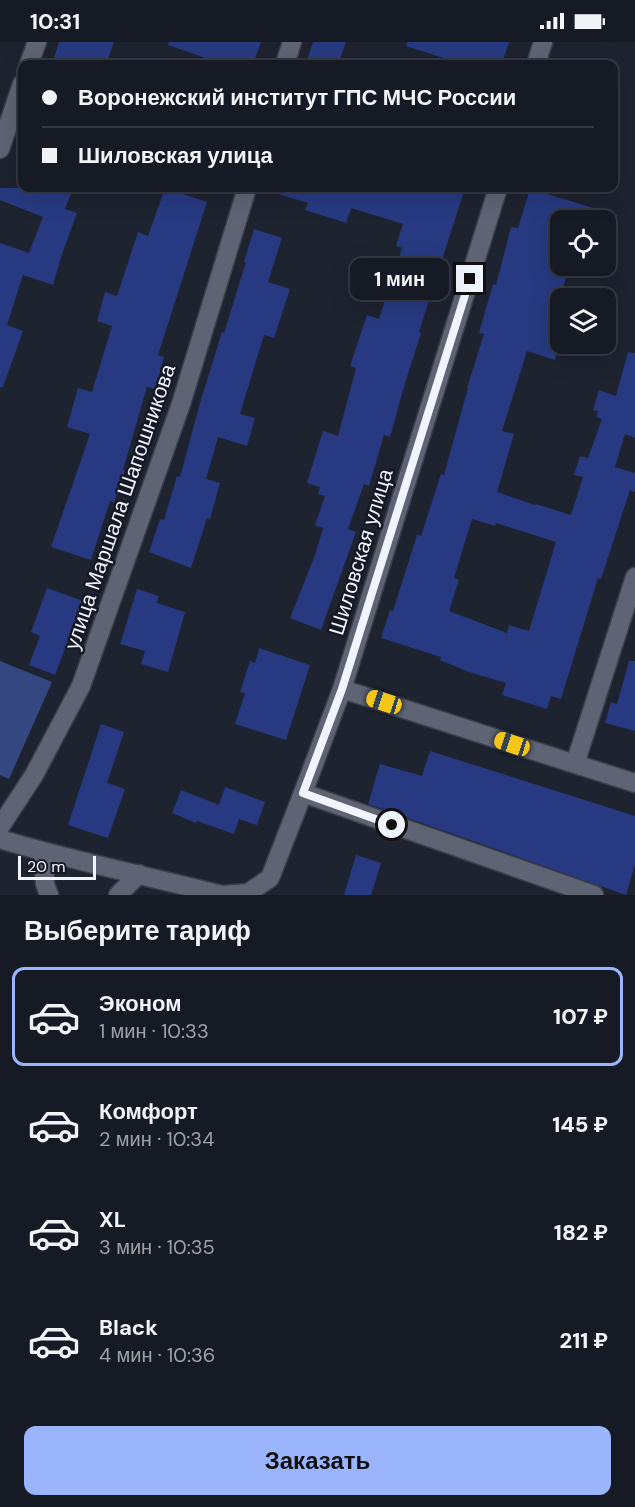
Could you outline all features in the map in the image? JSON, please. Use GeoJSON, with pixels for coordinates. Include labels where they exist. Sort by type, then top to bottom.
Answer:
{"type":"FeatureCollection","features":[{"type":"Feature","properties":{"kind":"street"},"geometry":{"type":"LineString","coordinates":[[30,60],[37,42]]}},
{"type":"Feature","properties":{"kind":"street"},"geometry":{"type":"LineString","coordinates":[[286,60],[292,42]]}},
{"type":"Feature","properties":{"kind":"street"},"geometry":{"type":"LineString","coordinates":[[537,60],[543,42]]}},
{"type":"Feature","properties":{"kind":"street"},"geometry":{"type":"LineString","coordinates":[[0,149],[18,96]]}},
{"type":"Feature","properties":{"kind":"street","name":"улица Маршала Шапошникова"},"geometry":{"type":"LineString","coordinates":[[0,826],[34,776],[81,687],[181,404],[245,192]]}},
{"type":"Feature","properties":{"kind":"street","name":"Шиловская улица"},"geometry":{"type":"LineString","coordinates":[[0,839],[43,852],[223,895],[248,893],[270,878],[342,689],[497,192]]}},
{"type":"Feature","properties":{"kind":"street"},"geometry":{"type":"LineString","coordinates":[[575,764],[635,577]]}},
{"type":"Feature","properties":{"kind":"street"},"geometry":{"type":"LineString","coordinates":[[342,689],[635,783]]}},
{"type":"Feature","properties":{"kind":"street"},"geometry":{"type":"LineString","coordinates":[[303,793],[594,895]]}},
{"type":"Feature","properties":{"kind":"street"},"geometry":{"type":"LineString","coordinates":[[43,852],[45,884],[49,895]]}},
{"type":"Feature","properties":{"kind":"street"},"geometry":{"type":"LineString","coordinates":[[118,895],[139,874]]}},
{"type":"Feature","properties":{"kind":"shaded area"},"geometry":{"type":"Polygon","coordinates":[[[0,661],[52,682],[9,779],[0,775],[0,661]]]}},
{"type":"Feature","properties":{"kind":"building"},"geometry":{"type":"Polygon","coordinates":[[[59,42],[114,42],[107,60],[53,60],[59,42]]]}},
{"type":"Feature","properties":{"kind":"building"},"geometry":{"type":"Polygon","coordinates":[[[169,42],[261,42],[254,60],[211,60],[168,45],[169,42]]]}},
{"type":"Feature","properties":{"kind":"building"},"geometry":{"type":"Polygon","coordinates":[[[313,42],[346,42],[339,60],[307,60],[313,42]]]}},
{"type":"Feature","properties":{"kind":"building"},"geometry":{"type":"Polygon","coordinates":[[[407,42],[509,42],[503,60],[450,60],[406,46],[407,42]]]}},
{"type":"Feature","properties":{"kind":"building"},"geometry":{"type":"Polygon","coordinates":[[[0,188],[18,188],[18,192],[71,192],[65,209],[77,213],[53,285],[23,275],[7,325],[23,331],[3,387],[0,387],[0,243],[29,253],[43,217],[0,200],[0,188]]]}},
{"type":"Feature","properties":{"kind":"building"},"geometry":{"type":"Polygon","coordinates":[[[164,192],[177,192],[207,202],[158,355],[164,357],[155,389],[147,387],[123,470],[125,470],[114,502],[110,501],[91,560],[51,547],[90,434],[67,427],[78,388],[92,392],[112,326],[97,321],[105,292],[117,296],[138,232],[148,236],[164,192]]]}},
{"type":"Feature","properties":{"kind":"building"},"geometry":{"type":"Polygon","coordinates":[[[272,192],[464,192],[419,332],[421,333],[390,437],[384,435],[369,486],[364,484],[348,529],[356,532],[321,630],[290,618],[323,528],[315,525],[325,496],[318,494],[320,487],[307,483],[323,431],[338,436],[356,368],[350,366],[367,315],[379,319],[402,248],[396,246],[403,224],[351,208],[346,223],[305,210],[308,203],[272,192]]]}},
{"type":"Feature","properties":{"kind":"building"},"geometry":{"type":"Polygon","coordinates":[[[529,192],[540,192],[600,210],[550,210],[550,276],[566,276],[563,288],[550,288],[550,354],[557,354],[555,360],[527,351],[502,431],[514,434],[497,492],[571,515],[583,477],[574,475],[580,456],[588,458],[602,419],[596,417],[598,411],[593,410],[599,390],[616,396],[628,352],[635,353],[635,438],[625,434],[615,467],[635,473],[635,492],[630,490],[601,579],[598,578],[561,699],[551,696],[547,709],[502,695],[506,683],[469,672],[440,660],[441,657],[381,638],[390,610],[393,611],[417,535],[421,536],[441,474],[444,475],[484,334],[479,333],[493,284],[496,285],[511,227],[518,228],[529,192]],[[472,519],[454,578],[459,580],[449,611],[507,633],[509,625],[529,631],[556,542],[496,523],[495,526],[472,519]]]}},
{"type":"Feature","properties":{"kind":"building"},"geometry":{"type":"Polygon","coordinates":[[[254,229],[282,238],[268,282],[290,289],[274,338],[264,335],[240,414],[255,418],[247,446],[218,437],[206,479],[220,483],[210,519],[207,518],[191,568],[149,552],[160,519],[164,520],[177,476],[180,477],[200,403],[222,332],[224,333],[254,229]]]}},
{"type":"Feature","properties":{"kind":"building"},"geometry":{"type":"Polygon","coordinates":[[[47,588],[83,601],[55,675],[29,665],[40,636],[31,632],[47,588]]]}},
{"type":"Feature","properties":{"kind":"building"},"geometry":{"type":"Polygon","coordinates":[[[137,589],[159,596],[157,603],[185,612],[168,672],[141,664],[145,651],[120,644],[137,589]]]}},
{"type":"Feature","properties":{"kind":"building"},"geometry":{"type":"Polygon","coordinates":[[[259,648],[310,665],[286,740],[235,724],[245,693],[240,692],[250,661],[255,663],[259,648]]]}},
{"type":"Feature","properties":{"kind":"building"},"geometry":{"type":"Polygon","coordinates":[[[629,661],[635,661],[635,731],[605,723],[611,702],[617,704],[629,661]]]}},
{"type":"Feature","properties":{"kind":"building"},"geometry":{"type":"Polygon","coordinates":[[[101,724],[124,732],[107,783],[125,789],[108,838],[68,825],[101,724]]]}},
{"type":"Feature","properties":{"kind":"building"},"geometry":{"type":"Polygon","coordinates":[[[430,751],[635,816],[635,865],[626,895],[368,804],[380,764],[422,776],[430,751]]]}},
{"type":"Feature","properties":{"kind":"building"},"geometry":{"type":"Polygon","coordinates":[[[225,787],[265,802],[257,825],[239,819],[234,834],[172,813],[181,790],[219,805],[225,787]]]}},
{"type":"Feature","properties":{"kind":"building"},"geometry":{"type":"Polygon","coordinates":[[[356,855],[381,863],[371,895],[344,895],[356,855]]]}},
{"type":"Feature","properties":{"kind":"route"},"geometry":{"type":"LineString","coordinates":[[392,825],[303,793],[342,689],[470,279]]}}]}
